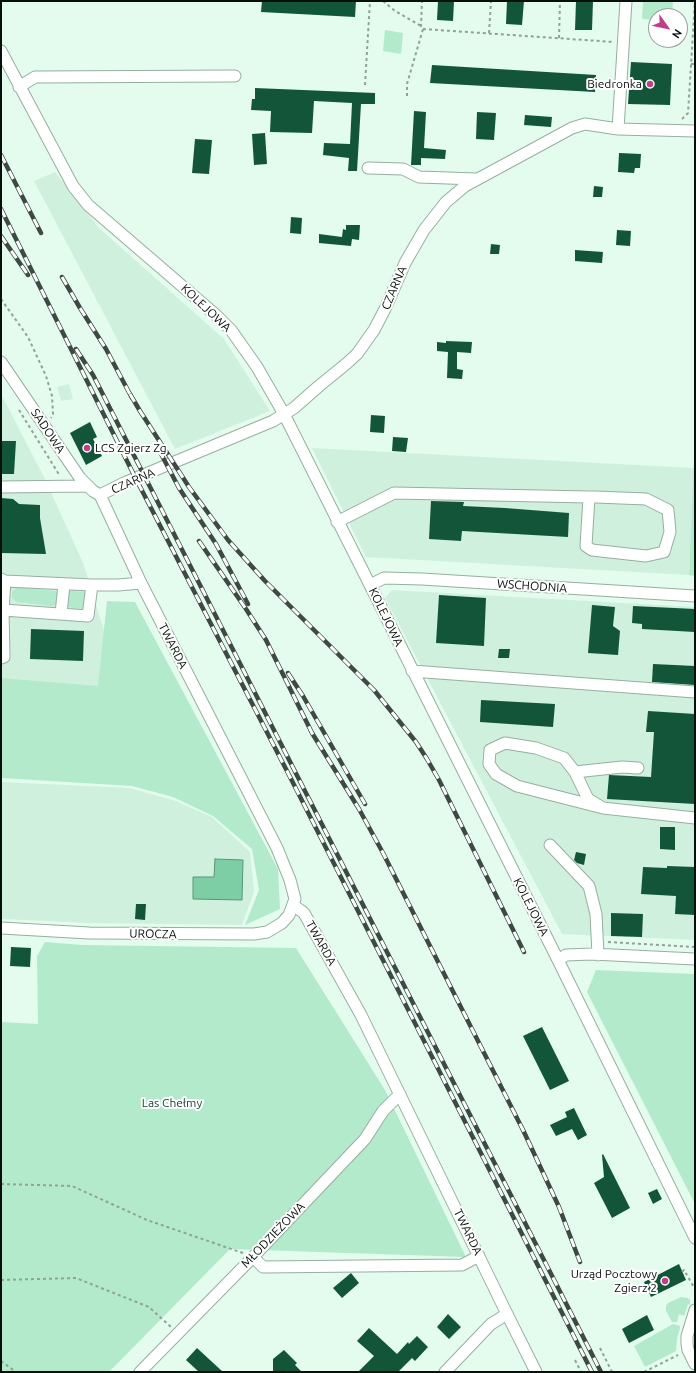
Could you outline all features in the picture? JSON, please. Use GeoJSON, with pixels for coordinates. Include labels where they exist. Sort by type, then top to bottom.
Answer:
{"type":"FeatureCollection","features":[{"type":"Feature","properties":{"kind":"street"},"geometry":{"type":"LineString","coordinates":[[618,129],[626,1]]}},
{"type":"Feature","properties":{"kind":"street","name":"KOLEJOWA"},"geometry":{"type":"LineString","coordinates":[[1,51],[73,186],[88,205],[217,316],[231,330],[257,367],[284,414],[370,585],[558,960],[695,1238]]}},
{"type":"Feature","properties":{"kind":"street"},"geometry":{"type":"LineString","coordinates":[[19,87],[35,76],[235,76]]}},
{"type":"Feature","properties":{"kind":"street","name":"CZARNA"},"geometry":{"type":"LineString","coordinates":[[100,495],[124,483],[273,421],[294,408],[346,364],[364,346],[382,317],[405,263],[424,230],[446,202],[465,186],[572,128],[585,124],[618,129],[695,131]]}},
{"type":"Feature","properties":{"kind":"street"},"geometry":{"type":"LineString","coordinates":[[368,168],[403,169],[419,177],[476,180]]}},
{"type":"Feature","properties":{"kind":"street","name":"SADOWA"},"geometry":{"type":"LineString","coordinates":[[1,362],[87,486],[100,495]]}},
{"type":"Feature","properties":{"kind":"street"},"geometry":{"type":"LineString","coordinates":[[1,487],[87,486]]}},
{"type":"Feature","properties":{"kind":"street"},"geometry":{"type":"LineString","coordinates":[[337,522],[394,493],[589,497],[646,499],[668,510],[670,532],[664,552],[646,556],[592,550],[586,546],[589,497]]}},
{"type":"Feature","properties":{"kind":"street","name":"TWARDA"},"geometry":{"type":"LineString","coordinates":[[100,495],[141,583],[277,848],[294,892],[295,899],[293,905],[304,913],[361,1015],[536,1372]]}},
{"type":"Feature","properties":{"kind":"street","name":"WSCHODNIA"},"geometry":{"type":"LineString","coordinates":[[370,585],[384,578],[422,579],[695,596]]}},
{"type":"Feature","properties":{"kind":"street"},"geometry":{"type":"LineString","coordinates":[[1,658],[4,657],[3,580],[92,585],[141,583]]}},
{"type":"Feature","properties":{"kind":"street"},"geometry":{"type":"LineString","coordinates":[[61,614],[64,584]]}},
{"type":"Feature","properties":{"kind":"street"},"geometry":{"type":"LineString","coordinates":[[3,610],[88,616],[92,585]]}},
{"type":"Feature","properties":{"kind":"street"},"geometry":{"type":"LineString","coordinates":[[412,671],[695,692]]}},
{"type":"Feature","properties":{"kind":"street"},"geometry":{"type":"LineString","coordinates":[[587,802],[575,772],[564,758],[536,748],[505,743],[490,750],[489,764],[496,774],[517,786],[587,802],[603,808],[695,818]]}},
{"type":"Feature","properties":{"kind":"street"},"geometry":{"type":"LineString","coordinates":[[575,772],[622,767],[638,768]]}},
{"type":"Feature","properties":{"kind":"street"},"geometry":{"type":"LineString","coordinates":[[550,845],[589,886],[596,914],[598,955]]}},
{"type":"Feature","properties":{"kind":"street","name":"UROCZA"},"geometry":{"type":"LineString","coordinates":[[1,928],[89,933],[254,934],[267,932],[282,923],[289,915],[293,905]]}},
{"type":"Feature","properties":{"kind":"street"},"geometry":{"type":"LineString","coordinates":[[558,960],[566,955],[695,959]]}},
{"type":"Feature","properties":{"kind":"street","name":"MŁODZIEŻOWA"},"geometry":{"type":"LineString","coordinates":[[140,1372],[253,1257],[365,1139],[384,1110],[400,1094]]}},
{"type":"Feature","properties":{"kind":"street"},"geometry":{"type":"LineString","coordinates":[[253,1257],[263,1267],[271,1267],[462,1265],[479,1256]]}},
{"type":"Feature","properties":{"kind":"street"},"geometry":{"type":"LineString","coordinates":[[695,1313],[687,1336],[688,1350],[695,1364]]}},
{"type":"Feature","properties":{"kind":"street"},"geometry":{"type":"LineString","coordinates":[[445,1372],[491,1324],[507,1314]]}},
{"type":"Feature","properties":{"kind":"path"},"geometry":{"type":"LineString","coordinates":[[365,85],[370,1]]}},
{"type":"Feature","properties":{"kind":"path"},"geometry":{"type":"LineString","coordinates":[[383,1],[395,11],[422,27],[624,43]]}},
{"type":"Feature","properties":{"kind":"path"},"geometry":{"type":"LineString","coordinates":[[408,96],[407,84],[422,27],[422,1]]}},
{"type":"Feature","properties":{"kind":"path"},"geometry":{"type":"LineString","coordinates":[[489,33],[491,1]]}},
{"type":"Feature","properties":{"kind":"path"},"geometry":{"type":"LineString","coordinates":[[559,38],[560,1]]}},
{"type":"Feature","properties":{"kind":"path"},"geometry":{"type":"LineString","coordinates":[[676,119],[681,120],[688,113],[695,1]]}},
{"type":"Feature","properties":{"kind":"path"},"geometry":{"type":"LineString","coordinates":[[1,299],[28,337],[46,376],[52,396],[53,414],[46,428]]}},
{"type":"Feature","properties":{"kind":"path"},"geometry":{"type":"LineString","coordinates":[[597,941],[695,946]]}},
{"type":"Feature","properties":{"kind":"path"},"geometry":{"type":"LineString","coordinates":[[1,1184],[72,1186],[147,1220],[253,1257]]}},
{"type":"Feature","properties":{"kind":"path"},"geometry":{"type":"LineString","coordinates":[[682,1272],[684,1270],[695,1289]]}},
{"type":"Feature","properties":{"kind":"path"},"geometry":{"type":"LineString","coordinates":[[1,1280],[76,1278],[149,1307],[178,1333]]}},
{"type":"Feature","properties":{"kind":"path"},"geometry":{"type":"LineString","coordinates":[[600,1348],[612,1372]]}},
{"type":"Feature","properties":{"kind":"path"},"geometry":{"type":"LineString","coordinates":[[644,1372],[679,1354]]}},
{"type":"Feature","properties":{"kind":"path"},"geometry":{"type":"LineString","coordinates":[[575,1360],[581,1372]]}},
{"type":"Feature","properties":{"kind":"path"},"geometry":{"type":"LineString","coordinates":[[1,1361],[16,1372]]}},
{"type":"Feature","properties":{"kind":"shaded area"},"geometry":{"type":"Polygon","coordinates":[[[55,172],[99,228],[224,339],[270,411],[175,449],[34,181],[55,172]]]}},
{"type":"Feature","properties":{"kind":"shaded area"},"geometry":{"type":"Polygon","coordinates":[[[69,384],[73,399],[61,401],[57,387],[69,384]]]}},
{"type":"Feature","properties":{"kind":"shaded area"},"geometry":{"type":"Polygon","coordinates":[[[1,394],[45,479],[84,565],[122,690],[1,685],[1,394]]]}},
{"type":"Feature","properties":{"kind":"shaded area"},"geometry":{"type":"Polygon","coordinates":[[[312,448],[694,468],[689,575],[366,557],[312,448]]]}},
{"type":"Feature","properties":{"kind":"shaded area"},"geometry":{"type":"Polygon","coordinates":[[[392,590],[695,607],[695,940],[562,934],[385,598],[392,590]]]}},
{"type":"Feature","properties":{"kind":"shaded area"},"geometry":{"type":"Polygon","coordinates":[[[1,782],[130,788],[176,801],[212,817],[250,852],[254,892],[242,925],[89,923],[1,919],[1,782]]]}},
{"type":"Feature","properties":{"kind":"shaded area"},"geometry":{"type":"Polygon","coordinates":[[[215,859],[243,860],[242,900],[193,899],[193,877],[214,877],[215,859]]]}},
{"type":"Feature","properties":{"kind":"green space"},"geometry":{"type":"Polygon","coordinates":[[[643,1],[673,1],[673,8],[648,8],[648,19],[642,19],[643,1]]]}},
{"type":"Feature","properties":{"kind":"green space"},"geometry":{"type":"Polygon","coordinates":[[[385,30],[403,33],[401,54],[383,51],[385,30]]]}},
{"type":"Feature","properties":{"kind":"green space"},"geometry":{"type":"Polygon","coordinates":[[[695,437],[695,576],[689,575],[695,437]]]}},
{"type":"Feature","properties":{"kind":"green space"},"geometry":{"type":"Polygon","coordinates":[[[17,587],[56,591],[60,595],[59,602],[53,606],[17,602],[12,598],[12,592],[17,587]]]}},
{"type":"Feature","properties":{"kind":"green space"},"geometry":{"type":"Polygon","coordinates":[[[69,591],[86,592],[84,609],[67,607],[69,591]]]}},
{"type":"Feature","properties":{"kind":"green space"},"geometry":{"type":"Polygon","coordinates":[[[107,601],[135,602],[278,869],[280,909],[245,925],[259,890],[252,849],[213,816],[173,797],[132,786],[1,778],[1,678],[98,686],[107,601]]]}},
{"type":"Feature","properties":{"kind":"green space","name":"Las Chełmy"},"geometry":{"type":"Polygon","coordinates":[[[45,942],[82,945],[296,948],[385,1090],[466,1257],[230,1249],[109,1372],[1,1372],[1,1022],[38,1024],[37,956],[45,942]]]}},
{"type":"Feature","properties":{"kind":"green space"},"geometry":{"type":"Polygon","coordinates":[[[596,970],[695,974],[695,1204],[587,992],[596,970]]]}},
{"type":"Feature","properties":{"kind":"green space"},"geometry":{"type":"Polygon","coordinates":[[[681,1297],[688,1298],[690,1300],[690,1305],[688,1304],[684,1316],[679,1314],[677,1322],[672,1322],[666,1311],[666,1306],[668,1303],[681,1297]]]}},
{"type":"Feature","properties":{"kind":"green space"},"geometry":{"type":"Polygon","coordinates":[[[673,1324],[680,1326],[676,1351],[645,1367],[634,1346],[673,1324]]]}},
{"type":"Feature","properties":{"kind":"building"},"geometry":{"type":"Polygon","coordinates":[[[262,1],[356,1],[355,17],[261,12],[262,1]]]}},
{"type":"Feature","properties":{"kind":"building"},"geometry":{"type":"Polygon","coordinates":[[[438,1],[454,1],[453,21],[437,20],[438,1]]]}},
{"type":"Feature","properties":{"kind":"building"},"geometry":{"type":"Polygon","coordinates":[[[507,1],[524,1],[522,25],[506,24],[507,1]]]}},
{"type":"Feature","properties":{"kind":"building"},"geometry":{"type":"Polygon","coordinates":[[[576,1],[593,1],[592,30],[575,30],[576,1]]]}},
{"type":"Feature","properties":{"kind":"building","name":"Biedronka"},"geometry":{"type":"Polygon","coordinates":[[[631,62],[672,64],[670,105],[628,104],[631,62]]]}},
{"type":"Feature","properties":{"kind":"building"},"geometry":{"type":"Polygon","coordinates":[[[432,65],[596,75],[595,92],[430,83],[432,65]]]}},
{"type":"Feature","properties":{"kind":"building"},"geometry":{"type":"Polygon","coordinates":[[[255,88],[375,93],[375,104],[361,104],[357,171],[348,171],[349,158],[323,155],[324,143],[350,144],[352,103],[314,101],[312,133],[270,132],[271,111],[251,110],[252,99],[255,99],[255,88]]]}},
{"type":"Feature","properties":{"kind":"building"},"geometry":{"type":"Polygon","coordinates":[[[414,111],[426,112],[424,148],[446,150],[445,159],[421,158],[421,165],[411,165],[414,111]]]}},
{"type":"Feature","properties":{"kind":"building"},"geometry":{"type":"Polygon","coordinates":[[[477,112],[496,113],[494,140],[476,139],[477,112]]]}},
{"type":"Feature","properties":{"kind":"building"},"geometry":{"type":"Polygon","coordinates":[[[525,115],[552,117],[551,127],[524,125],[525,115]]]}},
{"type":"Feature","properties":{"kind":"building"},"geometry":{"type":"Polygon","coordinates":[[[265,133],[267,164],[254,165],[252,134],[265,133]]]}},
{"type":"Feature","properties":{"kind":"building"},"geometry":{"type":"Polygon","coordinates":[[[195,139],[212,140],[209,174],[192,173],[195,139]]]}},
{"type":"Feature","properties":{"kind":"building"},"geometry":{"type":"Polygon","coordinates":[[[619,153],[641,154],[640,168],[635,168],[634,173],[618,172],[619,153]]]}},
{"type":"Feature","properties":{"kind":"building"},"geometry":{"type":"Polygon","coordinates":[[[594,186],[603,187],[602,197],[593,197],[594,186]]]}},
{"type":"Feature","properties":{"kind":"building"},"geometry":{"type":"Polygon","coordinates":[[[291,217],[302,218],[301,234],[290,233],[291,217]]]}},
{"type":"Feature","properties":{"kind":"building"},"geometry":{"type":"Polygon","coordinates":[[[346,225],[360,225],[359,240],[352,239],[351,246],[319,243],[319,234],[342,237],[343,229],[346,230],[346,225]]]}},
{"type":"Feature","properties":{"kind":"building"},"geometry":{"type":"Polygon","coordinates":[[[617,230],[631,231],[630,246],[616,245],[617,230]]]}},
{"type":"Feature","properties":{"kind":"building"},"geometry":{"type":"Polygon","coordinates":[[[491,244],[500,245],[499,254],[490,254],[491,244]]]}},
{"type":"Feature","properties":{"kind":"building"},"geometry":{"type":"Polygon","coordinates":[[[575,250],[603,252],[602,263],[575,261],[575,250]]]}},
{"type":"Feature","properties":{"kind":"building"},"geometry":{"type":"Polygon","coordinates":[[[446,341],[472,342],[471,353],[457,352],[457,369],[463,370],[462,379],[447,378],[448,352],[437,351],[437,342],[446,343],[446,341]]]}},
{"type":"Feature","properties":{"kind":"building"},"geometry":{"type":"Polygon","coordinates":[[[371,415],[385,416],[384,433],[370,432],[371,415]]]}},
{"type":"Feature","properties":{"kind":"building","name":"LCS Zgierz Zg"},"geometry":{"type":"Polygon","coordinates":[[[90,422],[97,437],[93,439],[102,456],[86,465],[70,433],[90,422]]]}},
{"type":"Feature","properties":{"kind":"building"},"geometry":{"type":"Polygon","coordinates":[[[393,437],[408,438],[406,452],[392,451],[393,437]]]}},
{"type":"Feature","properties":{"kind":"building"},"geometry":{"type":"Polygon","coordinates":[[[1,441],[16,441],[14,474],[1,474],[1,441]]]}},
{"type":"Feature","properties":{"kind":"building"},"geometry":{"type":"Polygon","coordinates":[[[1,498],[13,499],[19,504],[40,505],[40,518],[46,554],[1,553],[1,498]]]}},
{"type":"Feature","properties":{"kind":"building"},"geometry":{"type":"Polygon","coordinates":[[[431,501],[464,502],[463,506],[569,513],[568,537],[462,531],[461,541],[429,539],[431,501]]]}},
{"type":"Feature","properties":{"kind":"building"},"geometry":{"type":"Polygon","coordinates":[[[439,595],[486,598],[484,646],[436,643],[439,595]]]}},
{"type":"Feature","properties":{"kind":"building"},"geometry":{"type":"Polygon","coordinates":[[[592,605],[615,607],[613,626],[620,631],[618,655],[588,653],[592,605]]]}},
{"type":"Feature","properties":{"kind":"building"},"geometry":{"type":"Polygon","coordinates":[[[633,606],[695,609],[695,632],[642,629],[642,624],[632,623],[633,606]]]}},
{"type":"Feature","properties":{"kind":"building"},"geometry":{"type":"Polygon","coordinates":[[[31,629],[84,631],[83,661],[30,659],[31,629]]]}},
{"type":"Feature","properties":{"kind":"building"},"geometry":{"type":"Polygon","coordinates":[[[499,649],[510,649],[509,658],[498,658],[499,649]]]}},
{"type":"Feature","properties":{"kind":"building"},"geometry":{"type":"Polygon","coordinates":[[[653,664],[695,666],[695,685],[652,682],[653,664]]]}},
{"type":"Feature","properties":{"kind":"building"},"geometry":{"type":"Polygon","coordinates":[[[481,700],[555,704],[553,727],[480,722],[481,700]]]}},
{"type":"Feature","properties":{"kind":"building"},"geometry":{"type":"Polygon","coordinates":[[[648,711],[695,714],[695,804],[607,799],[609,775],[651,777],[654,732],[646,732],[648,711]]]}},
{"type":"Feature","properties":{"kind":"building"},"geometry":{"type":"Polygon","coordinates":[[[660,827],[675,827],[675,850],[660,849],[660,827]]]}},
{"type":"Feature","properties":{"kind":"building"},"geometry":{"type":"Polygon","coordinates":[[[576,852],[586,854],[584,865],[577,863],[574,860],[576,852]]]}},
{"type":"Feature","properties":{"kind":"building"},"geometry":{"type":"Polygon","coordinates":[[[667,866],[695,867],[695,915],[675,914],[676,896],[641,894],[643,867],[667,868],[667,866]]]}},
{"type":"Feature","properties":{"kind":"building"},"geometry":{"type":"Polygon","coordinates":[[[136,904],[146,904],[145,920],[135,919],[136,904]]]}},
{"type":"Feature","properties":{"kind":"building"},"geometry":{"type":"Polygon","coordinates":[[[611,913],[643,914],[642,937],[611,936],[611,913]]]}},
{"type":"Feature","properties":{"kind":"building"},"geometry":{"type":"Polygon","coordinates":[[[11,947],[31,948],[30,967],[10,966],[11,947]]]}},
{"type":"Feature","properties":{"kind":"building"},"geometry":{"type":"Polygon","coordinates":[[[542,1027],[569,1081],[550,1090],[523,1036],[542,1027]]]}},
{"type":"Feature","properties":{"kind":"building"},"geometry":{"type":"Polygon","coordinates":[[[574,1108],[587,1135],[578,1140],[572,1129],[556,1136],[550,1125],[567,1117],[565,1112],[574,1108]]]}},
{"type":"Feature","properties":{"kind":"building"},"geometry":{"type":"Polygon","coordinates":[[[603,1154],[630,1208],[612,1218],[594,1183],[604,1177],[603,1154]]]}},
{"type":"Feature","properties":{"kind":"building"},"geometry":{"type":"Polygon","coordinates":[[[657,1189],[662,1199],[653,1204],[648,1193],[657,1189]]]}},
{"type":"Feature","properties":{"kind":"building","name":"Urząd Pocztowy Zgierz 2"},"geometry":{"type":"Polygon","coordinates":[[[679,1264],[686,1280],[651,1297],[644,1282],[679,1264]]]}},
{"type":"Feature","properties":{"kind":"building"},"geometry":{"type":"Polygon","coordinates":[[[351,1273],[359,1283],[342,1298],[333,1288],[351,1273]]]}},
{"type":"Feature","properties":{"kind":"building"},"geometry":{"type":"Polygon","coordinates":[[[448,1314],[461,1327],[449,1339],[437,1327],[448,1314]]]}},
{"type":"Feature","properties":{"kind":"building"},"geometry":{"type":"Polygon","coordinates":[[[647,1315],[654,1330],[629,1343],[622,1329],[647,1315]]]}},
{"type":"Feature","properties":{"kind":"building"},"geometry":{"type":"Polygon","coordinates":[[[369,1328],[397,1354],[408,1342],[409,1344],[417,1336],[428,1347],[415,1361],[412,1358],[398,1372],[358,1372],[374,1356],[357,1341],[369,1328]]]}},
{"type":"Feature","properties":{"kind":"building"},"geometry":{"type":"Polygon","coordinates":[[[197,1348],[223,1372],[199,1372],[186,1360],[197,1348]]]}},
{"type":"Feature","properties":{"kind":"building"},"geometry":{"type":"Polygon","coordinates":[[[284,1350],[297,1363],[295,1365],[302,1372],[273,1372],[273,1359],[284,1350]]]}},
{"type":"Feature","properties":{"kind":"railway"},"geometry":{"type":"LineString","coordinates":[[1,155],[41,233]]}},
{"type":"Feature","properties":{"kind":"railway"},"geometry":{"type":"LineString","coordinates":[[1,209],[136,479],[287,771],[592,1372]]}},
{"type":"Feature","properties":{"kind":"railway"},"geometry":{"type":"LineString","coordinates":[[1,236],[28,275]]}},
{"type":"Feature","properties":{"kind":"railway"},"geometry":{"type":"LineString","coordinates":[[62,277],[106,349],[132,398]]}},
{"type":"Feature","properties":{"kind":"railway"},"geometry":{"type":"LineString","coordinates":[[76,349],[93,375],[601,1372]]}},
{"type":"Feature","properties":{"kind":"railway"},"geometry":{"type":"LineString","coordinates":[[130,394],[189,487],[228,540],[265,581],[374,690],[416,742],[439,780],[524,952]]}},
{"type":"Feature","properties":{"kind":"railway"},"geometry":{"type":"LineString","coordinates":[[159,450],[179,488],[216,544],[248,604]]}},
{"type":"Feature","properties":{"kind":"railway"},"geometry":{"type":"LineString","coordinates":[[199,541],[266,640],[312,733],[359,809],[383,853],[524,1132],[559,1207],[580,1262]]}},
{"type":"Feature","properties":{"kind":"railway"},"geometry":{"type":"LineString","coordinates":[[288,673],[303,696],[365,804]]}},
{"type":"Feature","properties":{"kind":"place","name":"Biedronka"},"geometry":{"type":"Point","coordinates":[650,84]}},
{"type":"Feature","properties":{"kind":"place","name":"LCS Zgierz Zg"},"geometry":{"type":"Point","coordinates":[87,448]}},
{"type":"Feature","properties":{"kind":"place","name":"Urząd Pocztowy Zgierz 2"},"geometry":{"type":"Point","coordinates":[665,1281]}}]}
